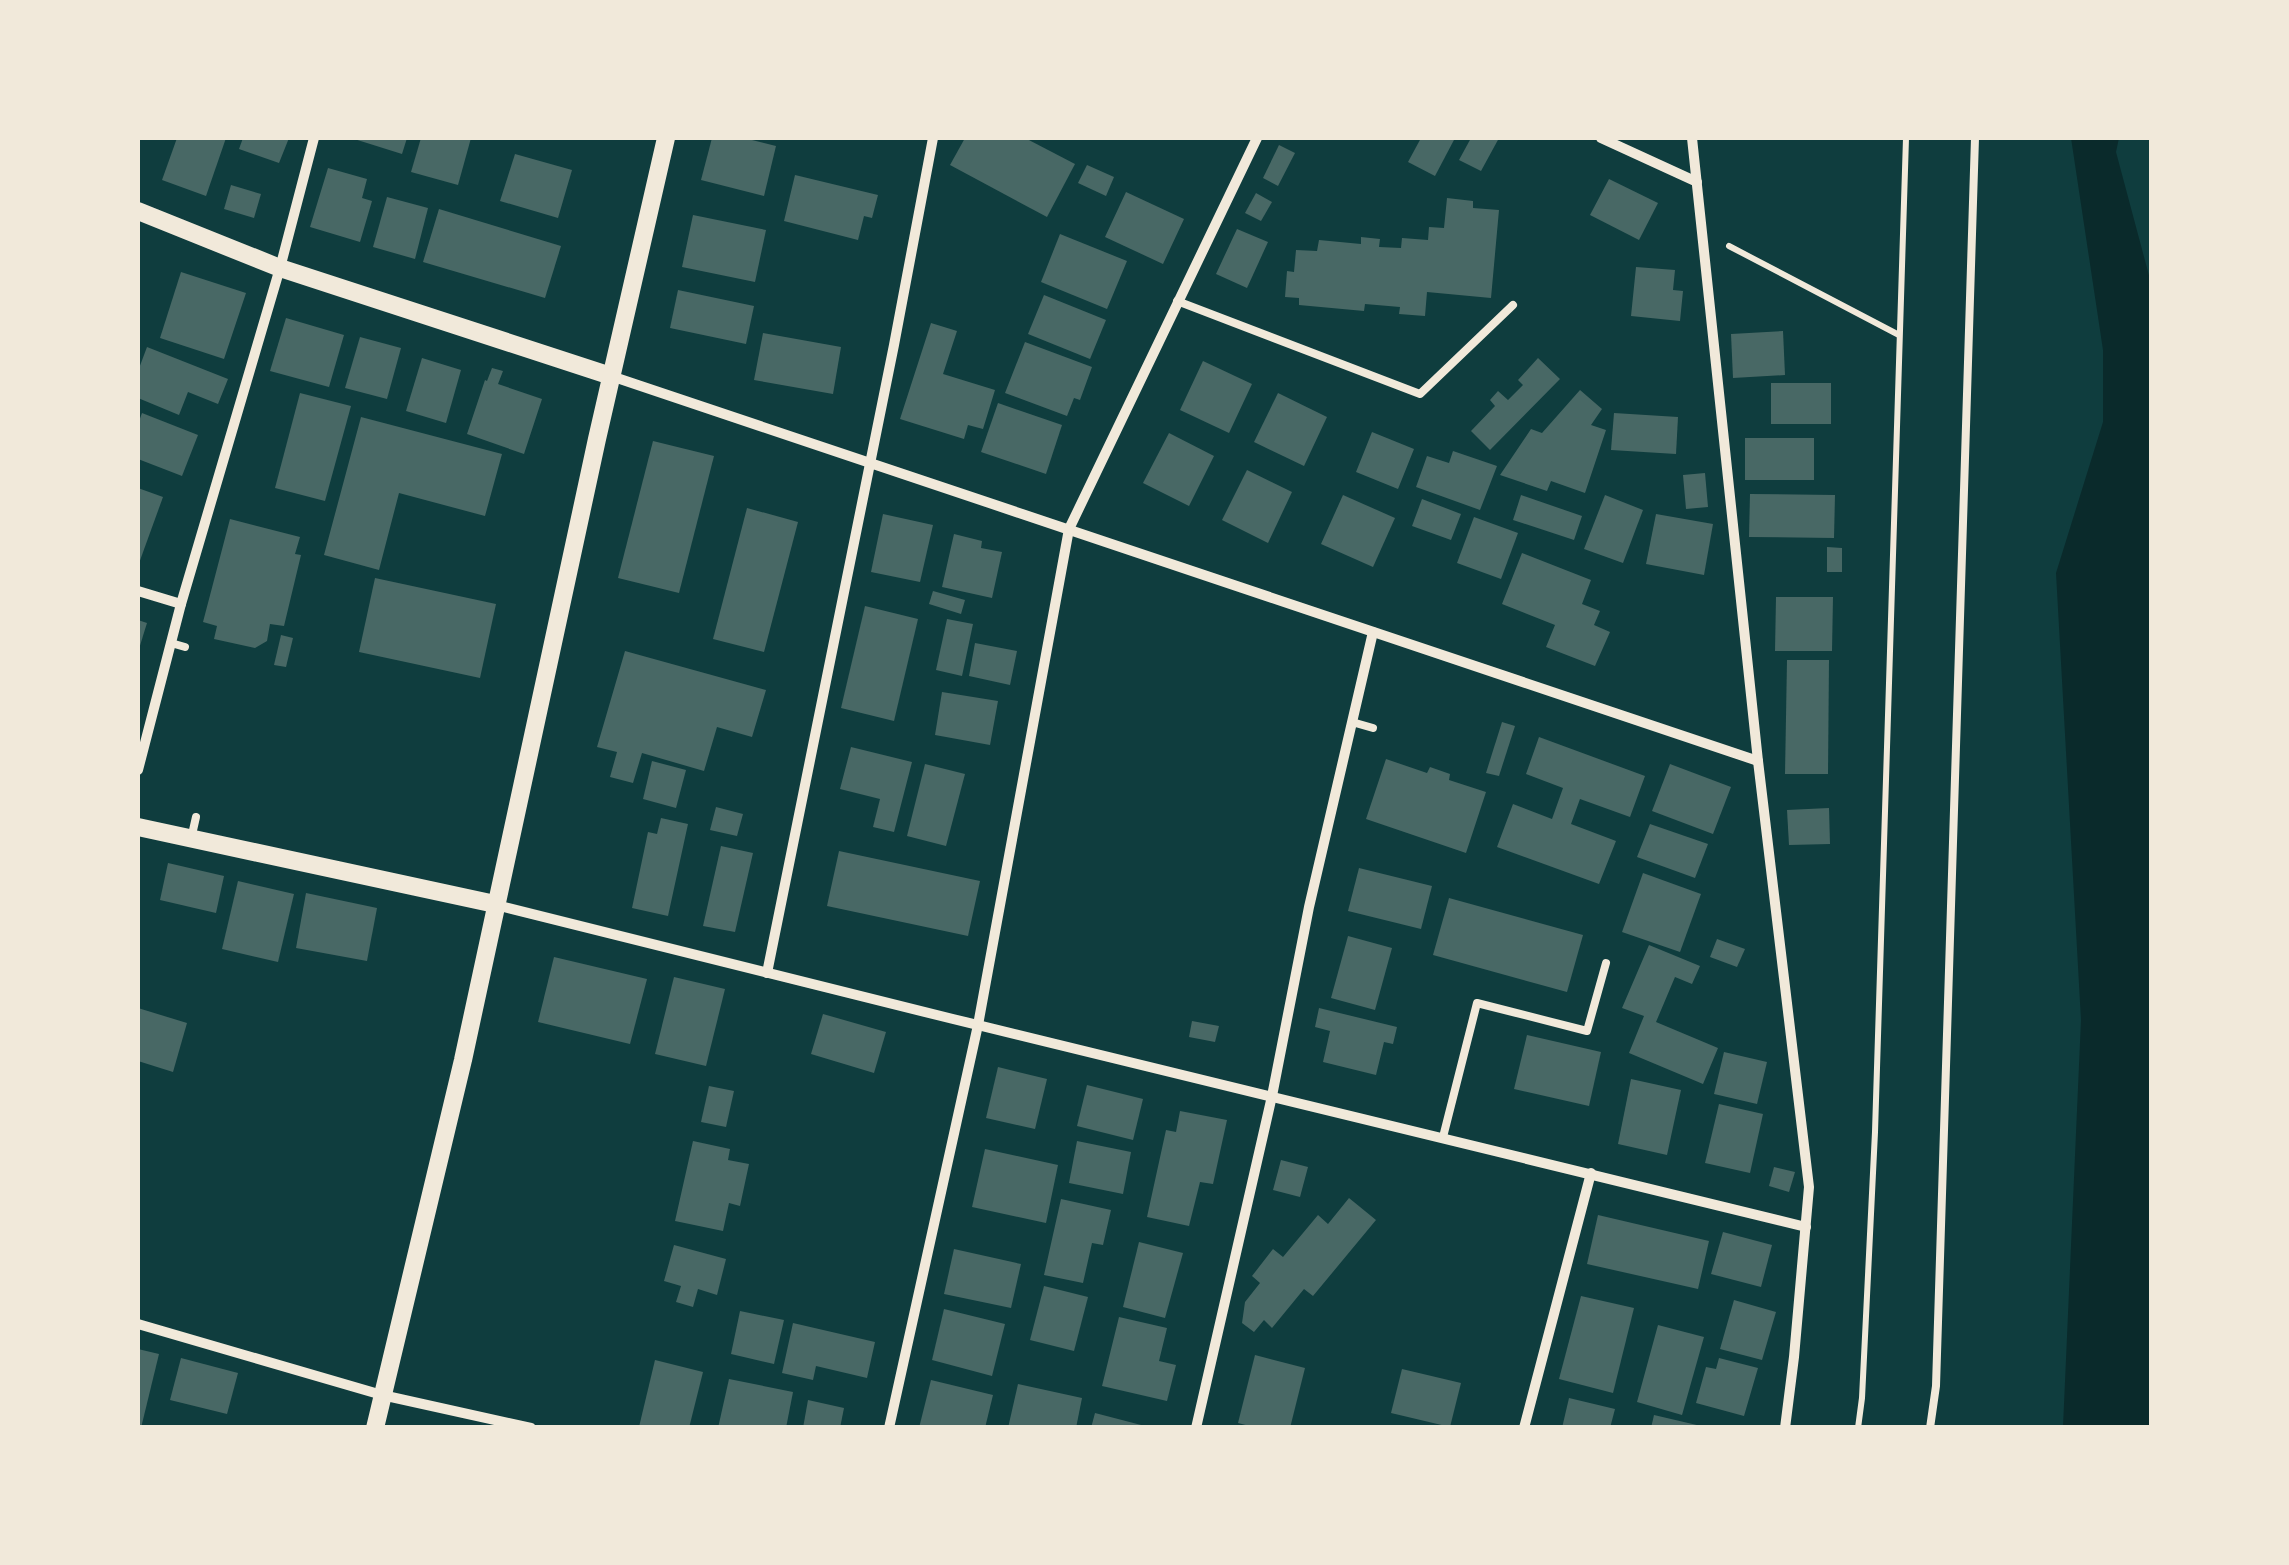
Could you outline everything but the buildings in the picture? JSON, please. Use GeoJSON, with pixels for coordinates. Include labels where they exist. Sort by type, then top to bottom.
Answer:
{"type":"FeatureCollection","features":[{"type":"Feature","properties":{"kind":"street"},"geometry":{"type":"LineString","coordinates":[[138,770],[181,604],[314,138]]}},
{"type":"Feature","properties":{"kind":"street"},"geometry":{"type":"LineString","coordinates":[[375,1428],[463,1060],[666,138]]}},
{"type":"Feature","properties":{"kind":"street"},"geometry":{"type":"LineString","coordinates":[[768,973],[933,138]]}},
{"type":"Feature","properties":{"kind":"street"},"geometry":{"type":"LineString","coordinates":[[888,1428],[978,1025],[1069,529],[1257,138]]}},
{"type":"Feature","properties":{"kind":"street"},"geometry":{"type":"LineString","coordinates":[[1601,138],[1697,182]]}},
{"type":"Feature","properties":{"kind":"street"},"geometry":{"type":"LineString","coordinates":[[1692,138],[1758,761],[1809,1187],[1786,1428]]}},
{"type":"Feature","properties":{"kind":"street"},"geometry":{"type":"LineString","coordinates":[[138,212],[280,268],[1758,761]]}},
{"type":"Feature","properties":{"kind":"street"},"geometry":{"type":"LineString","coordinates":[[138,591],[181,604]]}},
{"type":"Feature","properties":{"kind":"street"},"geometry":{"type":"LineString","coordinates":[[1196,1428],[1373,632]]}},
{"type":"Feature","properties":{"kind":"street"},"geometry":{"type":"LineString","coordinates":[[138,827],[495,904],[1806,1227]]}},
{"type":"Feature","properties":{"kind":"street"},"geometry":{"type":"LineString","coordinates":[[1524,1428],[1590,1173]]}},
{"type":"Feature","properties":{"kind":"street"},"geometry":{"type":"LineString","coordinates":[[138,1324],[382,1395],[530,1428]]}},
{"type":"Feature","properties":{"kind":"lane"},"geometry":{"type":"LineString","coordinates":[[1930,1428],[1936,1386],[1975,138]]}},
{"type":"Feature","properties":{"kind":"lane"},"geometry":{"type":"LineString","coordinates":[[1178,301],[1420,394],[1513,305]]}},
{"type":"Feature","properties":{"kind":"lane"},"geometry":{"type":"LineString","coordinates":[[171,643],[186,646]]}},
{"type":"Feature","properties":{"kind":"lane"},"geometry":{"type":"LineString","coordinates":[[1352,722],[1373,728]]}},
{"type":"Feature","properties":{"kind":"lane"},"geometry":{"type":"LineString","coordinates":[[190,839],[196,817]]}},
{"type":"Feature","properties":{"kind":"lane"},"geometry":{"type":"LineString","coordinates":[[1443,1137],[1477,1003],[1587,1032],[1606,962]]}},
{"type":"Feature","properties":{"kind":"path"},"geometry":{"type":"LineString","coordinates":[[1858,1428],[1876,1132],[1906,138]]}},
{"type":"Feature","properties":{"kind":"path"},"geometry":{"type":"LineString","coordinates":[[1701,231],[1899,335]]}},
{"type":"Feature","properties":{"kind":"water"},"geometry":{"type":"Polygon","coordinates":[[[2071,138],[2119,138],[2116,152],[2151,283],[2151,1427],[2063,1427],[2081,1020],[2056,573],[2103,422],[2103,350],[2071,138]]]}}]}
